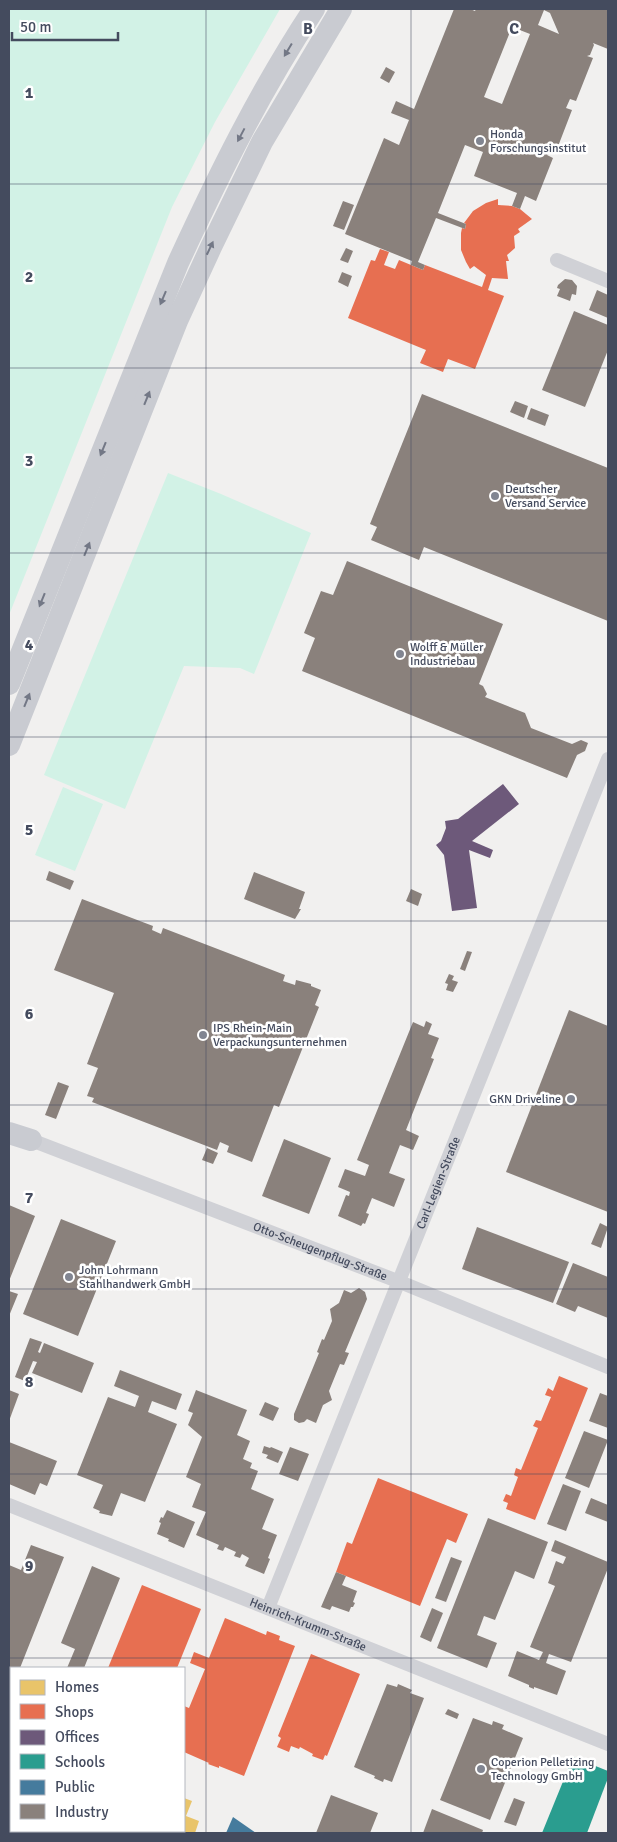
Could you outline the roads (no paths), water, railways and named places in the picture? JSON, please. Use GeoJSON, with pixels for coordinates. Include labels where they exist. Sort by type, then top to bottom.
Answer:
{"type":"FeatureCollection","features":[{"type":"Feature","properties":{"kind":"main road"},"geometry":{"type":"LineString","coordinates":[[9,684],[178,263],[204,206],[263,92],[314,9]]}},
{"type":"Feature","properties":{"kind":"main road"},"geometry":{"type":"LineString","coordinates":[[9,745],[177,321],[262,142],[341,9]]}},
{"type":"Feature","properties":{"kind":"main road"},"geometry":{"type":"LineString","coordinates":[[9,1133],[31,1140]]}},
{"type":"Feature","properties":{"kind":"street"},"geometry":{"type":"LineString","coordinates":[[557,260],[608,281]]}},
{"type":"Feature","properties":{"kind":"street","name":"Carl-Legien-Straße"},"geometry":{"type":"LineString","coordinates":[[268,1608],[608,759]]}},
{"type":"Feature","properties":{"kind":"street","name":"Otto-Scheugenpflug-Straße"},"geometry":{"type":"LineString","coordinates":[[31,1140],[400,1282],[608,1367]]}},
{"type":"Feature","properties":{"kind":"street","name":"Heinrich-Krumm-Straße"},"geometry":{"type":"LineString","coordinates":[[9,1505],[608,1744]]}},
{"type":"Feature","properties":{"kind":"place","name":"Honda Forschungsinstitut"},"geometry":{"type":"Point","coordinates":[480,141]}},
{"type":"Feature","properties":{"kind":"place","name":"Deutscher Versand Service"},"geometry":{"type":"Point","coordinates":[495,496]}},
{"type":"Feature","properties":{"kind":"place","name":"Wolff & Müller Industriebau"},"geometry":{"type":"Point","coordinates":[400,654]}},
{"type":"Feature","properties":{"kind":"place","name":"IPS Rhein-Main Verpackungsunternehmen"},"geometry":{"type":"Point","coordinates":[203,1035]}},
{"type":"Feature","properties":{"kind":"place","name":"GKN Driveline"},"geometry":{"type":"Point","coordinates":[571,1099]}},
{"type":"Feature","properties":{"kind":"place","name":"John Lohrmann Stahlhandwerk GmbH"},"geometry":{"type":"Point","coordinates":[69,1277]}},
{"type":"Feature","properties":{"kind":"place","name":"Coperion Pelletizing Technology GmbH"},"geometry":{"type":"Point","coordinates":[481,1769]}}]}
